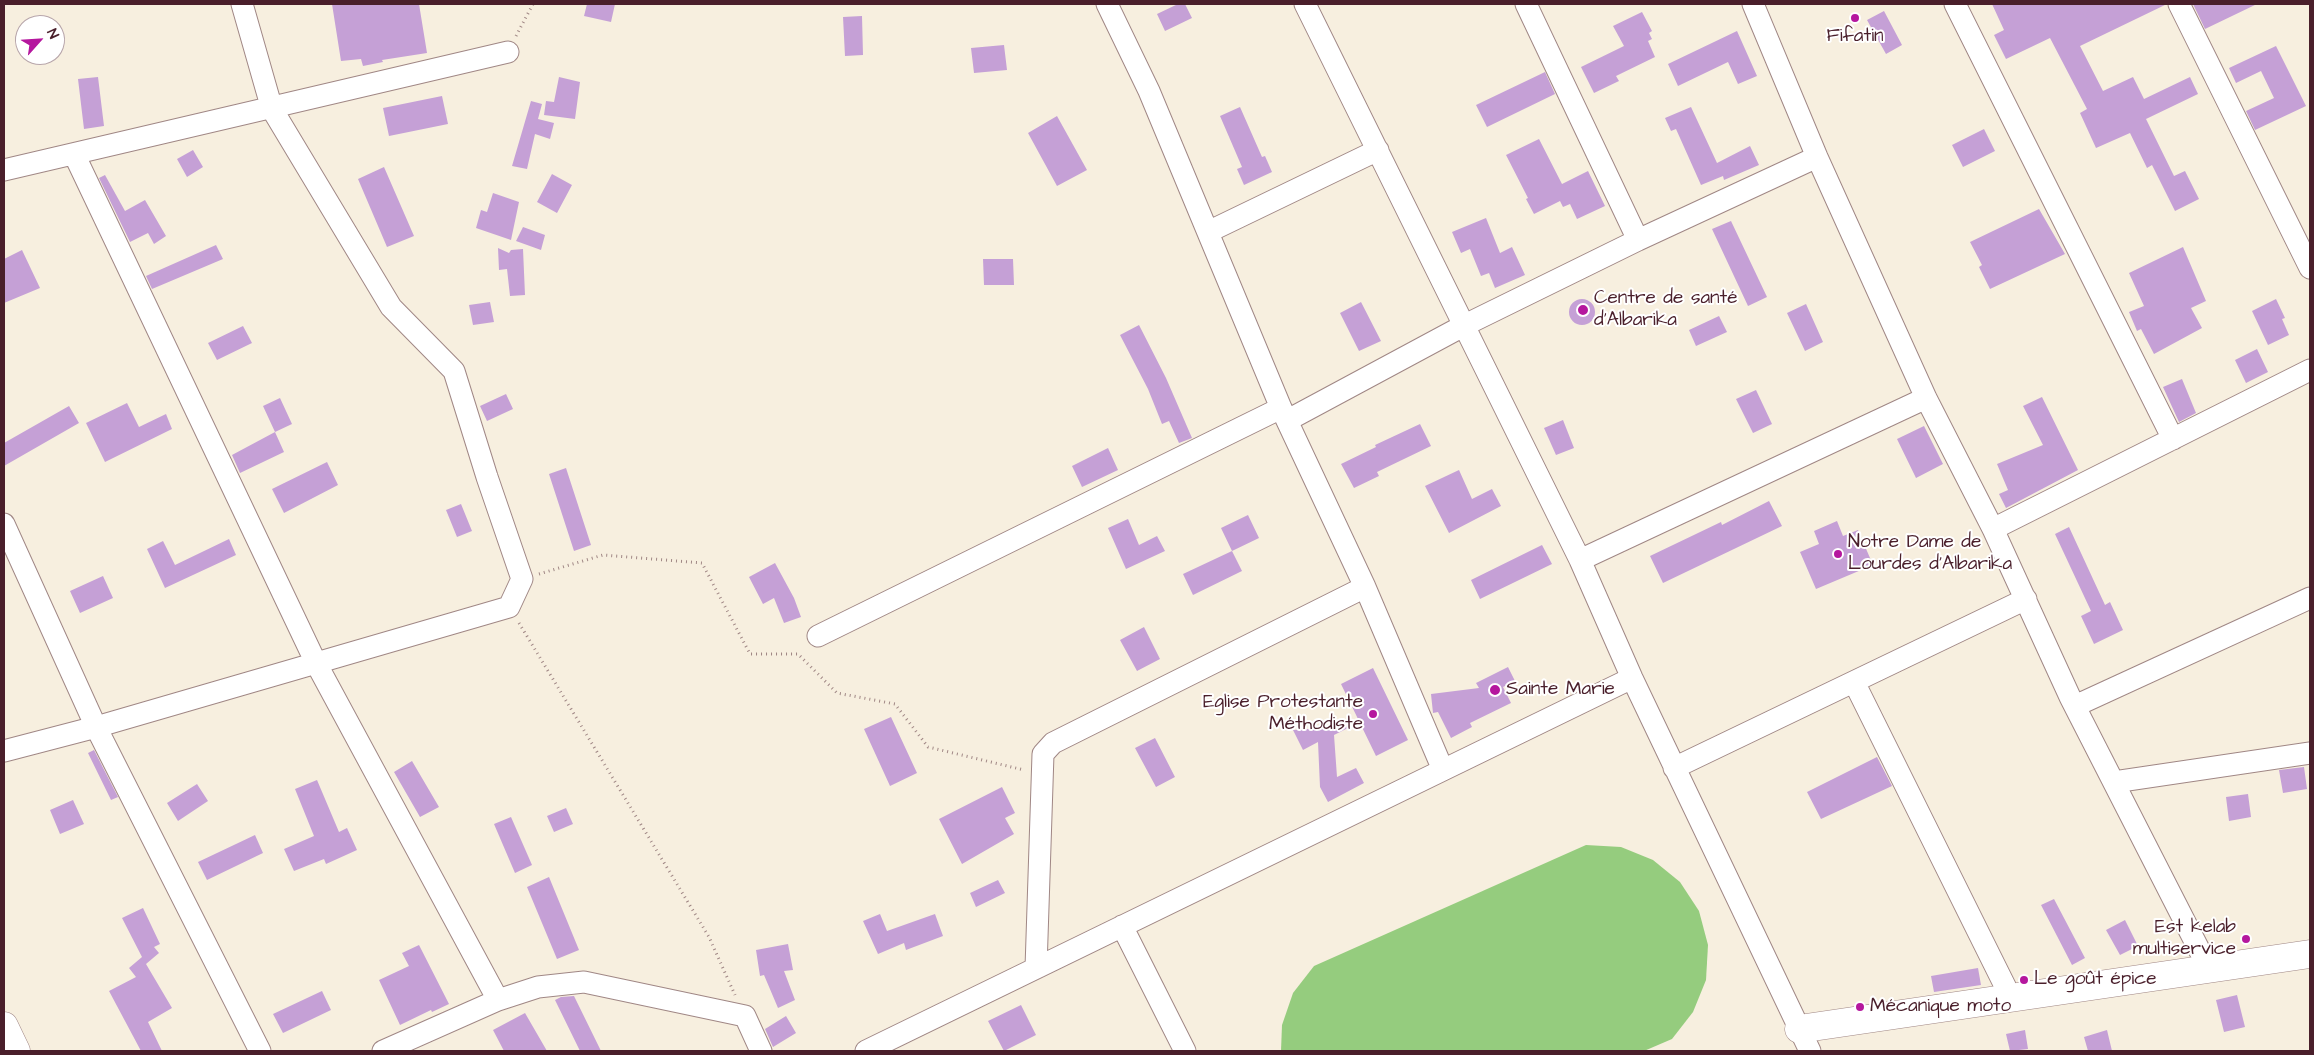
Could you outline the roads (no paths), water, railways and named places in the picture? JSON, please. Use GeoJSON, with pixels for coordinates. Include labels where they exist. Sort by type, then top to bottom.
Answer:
{"type":"FeatureCollection","features":[{"type":"Feature","properties":{"kind":"street"},"geometry":{"type":"LineString","coordinates":[[4,751],[96,727],[509,607],[522,579],[487,477],[454,371],[391,307],[272,109],[242,4]]}},
{"type":"Feature","properties":{"kind":"street"},"geometry":{"type":"LineString","coordinates":[[1107,4],[1149,92],[1284,414],[1365,587],[1443,770]]}},
{"type":"Feature","properties":{"kind":"street"},"geometry":{"type":"LineString","coordinates":[[1305,4],[1580,560],[1632,678],[1804,1040],[2011,998],[2310,954]]}},
{"type":"Feature","properties":{"kind":"street"},"geometry":{"type":"LineString","coordinates":[[1526,4],[1638,240]]}},
{"type":"Feature","properties":{"kind":"street"},"geometry":{"type":"LineString","coordinates":[[1955,4],[2173,438]]}},
{"type":"Feature","properties":{"kind":"street"},"geometry":{"type":"LineString","coordinates":[[2179,4],[2310,268]]}},
{"type":"Feature","properties":{"kind":"street"},"geometry":{"type":"LineString","coordinates":[[1761,6],[1817,157],[1926,398],[1993,528],[2075,706],[2209,969]]}},
{"type":"Feature","properties":{"kind":"street"},"geometry":{"type":"LineString","coordinates":[[4,170],[272,109],[508,52]]}},
{"type":"Feature","properties":{"kind":"street"},"geometry":{"type":"LineString","coordinates":[[1208,232],[1378,150]]}},
{"type":"Feature","properties":{"kind":"street"},"geometry":{"type":"LineString","coordinates":[[74,154],[316,663],[498,1000]]}},
{"type":"Feature","properties":{"kind":"street"},"geometry":{"type":"LineString","coordinates":[[818,636],[1284,414],[1638,240],[1817,157]]}},
{"type":"Feature","properties":{"kind":"street"},"geometry":{"type":"LineString","coordinates":[[1993,528],[2310,370]]}},
{"type":"Feature","properties":{"kind":"street"},"geometry":{"type":"LineString","coordinates":[[1580,560],[1926,398]]}},
{"type":"Feature","properties":{"kind":"street"},"geometry":{"type":"LineString","coordinates":[[4,524],[96,727],[260,1051]]}},
{"type":"Feature","properties":{"kind":"street"},"geometry":{"type":"LineString","coordinates":[[1036,968],[1043,754],[1053,743],[1365,587]]}},
{"type":"Feature","properties":{"kind":"street"},"geometry":{"type":"LineString","coordinates":[[2075,706],[2310,598]]}},
{"type":"Feature","properties":{"kind":"street"},"geometry":{"type":"LineString","coordinates":[[1674,768],[2026,599]]}},
{"type":"Feature","properties":{"kind":"street"},"geometry":{"type":"LineString","coordinates":[[866,1051],[1632,678]]}},
{"type":"Feature","properties":{"kind":"street"},"geometry":{"type":"LineString","coordinates":[[1854,682],[2011,998]]}},
{"type":"Feature","properties":{"kind":"street"},"geometry":{"type":"LineString","coordinates":[[2114,782],[2310,752]]}},
{"type":"Feature","properties":{"kind":"street"},"geometry":{"type":"LineString","coordinates":[[1122,926],[1186,1051]]}},
{"type":"Feature","properties":{"kind":"street"},"geometry":{"type":"LineString","coordinates":[[383,1051],[498,1000],[538,987],[584,982],[745,1016],[762,1051]]}},
{"type":"Feature","properties":{"kind":"street"},"geometry":{"type":"LineString","coordinates":[[4,1026],[16,1051]]}},
{"type":"Feature","properties":{"kind":"place","name":"Fifatin"},"geometry":{"type":"Point","coordinates":[1855,18]}},
{"type":"Feature","properties":{"kind":"place","name":"Centre de santé d'Albarika"},"geometry":{"type":"Point","coordinates":[1583,310]}},
{"type":"Feature","properties":{"kind":"place","name":"Notre Dame de Lourdes d'Albarika"},"geometry":{"type":"Point","coordinates":[1838,554]}},
{"type":"Feature","properties":{"kind":"place","name":"Sainte Marie"},"geometry":{"type":"Point","coordinates":[1495,690]}},
{"type":"Feature","properties":{"kind":"place","name":"Eglise Protestante Méthodiste"},"geometry":{"type":"Point","coordinates":[1373,714]}},
{"type":"Feature","properties":{"kind":"place","name":"Est kelab multiservice"},"geometry":{"type":"Point","coordinates":[2246,939]}},
{"type":"Feature","properties":{"kind":"place","name":"Le goût épice"},"geometry":{"type":"Point","coordinates":[2024,980]}},
{"type":"Feature","properties":{"kind":"place","name":"Mécanique moto"},"geometry":{"type":"Point","coordinates":[1860,1007]}}]}
